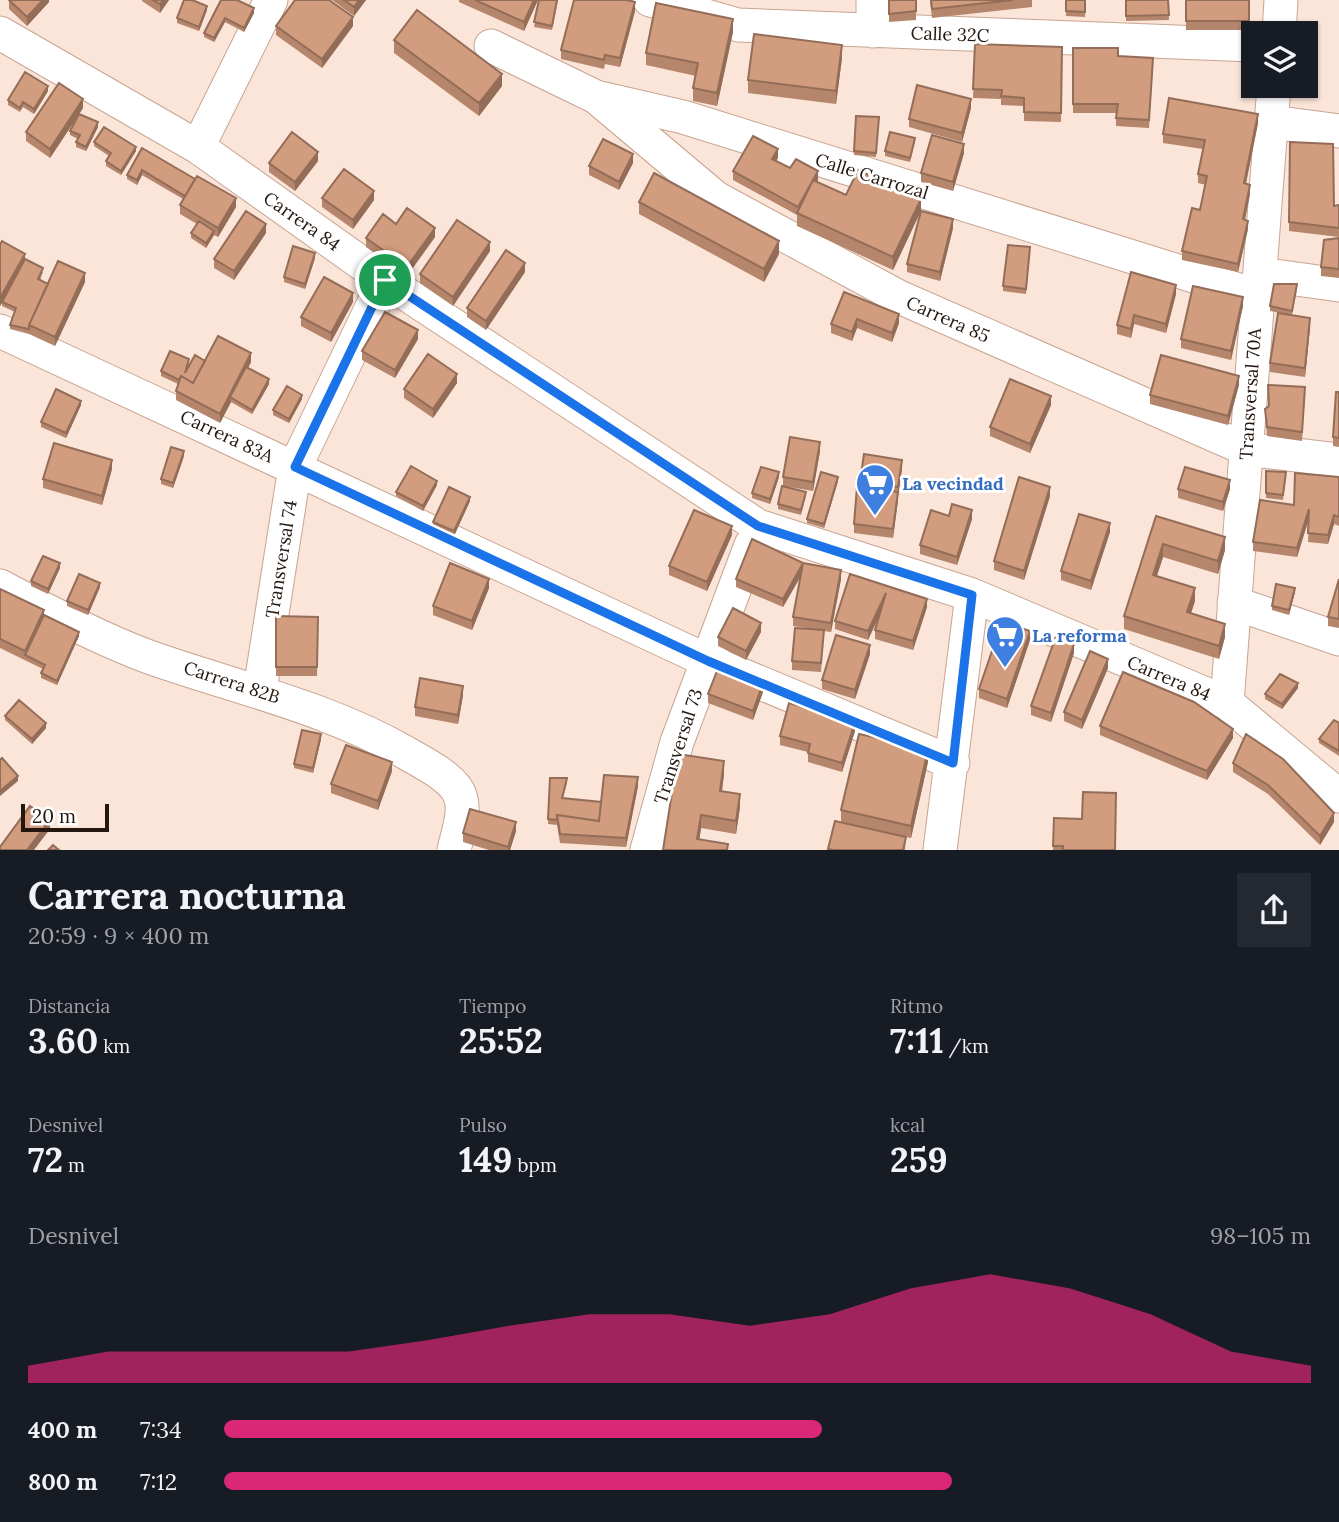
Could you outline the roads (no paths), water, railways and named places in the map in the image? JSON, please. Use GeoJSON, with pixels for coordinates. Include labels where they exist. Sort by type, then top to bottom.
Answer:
{"type":"FeatureCollection","features":[{"type":"Feature","properties":{"kind":"street"},"geometry":{"type":"LineString","coordinates":[[198,147],[271,0]]}},
{"type":"Feature","properties":{"kind":"street","name":"Calle 32C"},"geometry":{"type":"LineString","coordinates":[[650,0],[737,25],[873,15],[1241,44]]}},
{"type":"Feature","properties":{"kind":"street"},"geometry":{"type":"LineString","coordinates":[[1280,21],[1281,0]]}},
{"type":"Feature","properties":{"kind":"street","name":"Carrera 84"},"geometry":{"type":"LineString","coordinates":[[0,33],[198,147],[385,280],[758,526],[972,595],[1227,703],[1339,796]]}},
{"type":"Feature","properties":{"kind":"street","name":"Calle Carrozal"},"geometry":{"type":"LineString","coordinates":[[491,46],[596,97],[683,117],[1259,285],[1339,285]]}},
{"type":"Feature","properties":{"kind":"street","name":"Carrera 85"},"geometry":{"type":"LineString","coordinates":[[596,97],[716,198],[897,296],[1246,449],[1339,460]]}},
{"type":"Feature","properties":{"kind":"street","name":"Transversal 70A"},"geometry":{"type":"LineString","coordinates":[[1227,703],[1274,98]]}},
{"type":"Feature","properties":{"kind":"street"},"geometry":{"type":"LineString","coordinates":[[1272,122],[1339,131]]}},
{"type":"Feature","properties":{"kind":"street","name":"Transversal 74"},"geometry":{"type":"LineString","coordinates":[[260,690],[295,467],[385,280]]}},
{"type":"Feature","properties":{"kind":"street","name":"Carrera 83A"},"geometry":{"type":"LineString","coordinates":[[0,331],[708,661],[953,763]]}},
{"type":"Feature","properties":{"kind":"street","name":"Transversal 73"},"geometry":{"type":"LineString","coordinates":[[647,850],[677,742],[758,526]]}},
{"type":"Feature","properties":{"kind":"street","name":"Carrera 82B"},"geometry":{"type":"LineString","coordinates":[[0,586],[50,613],[149,656],[260,690],[366,730],[440,773],[457,790],[463,808],[454,850]]}},
{"type":"Feature","properties":{"kind":"street"},"geometry":{"type":"LineString","coordinates":[[940,850],[972,595]]}},
{"type":"Feature","properties":{"kind":"street"},"geometry":{"type":"LineString","coordinates":[[1234,603],[1339,639]]}},
{"type":"Feature","properties":{"kind":"place","name":"La vecindad"},"geometry":{"type":"Point","coordinates":[875,517]}},
{"type":"Feature","properties":{"kind":"place","name":"La reforma"},"geometry":{"type":"Point","coordinates":[1005,669]}}]}
